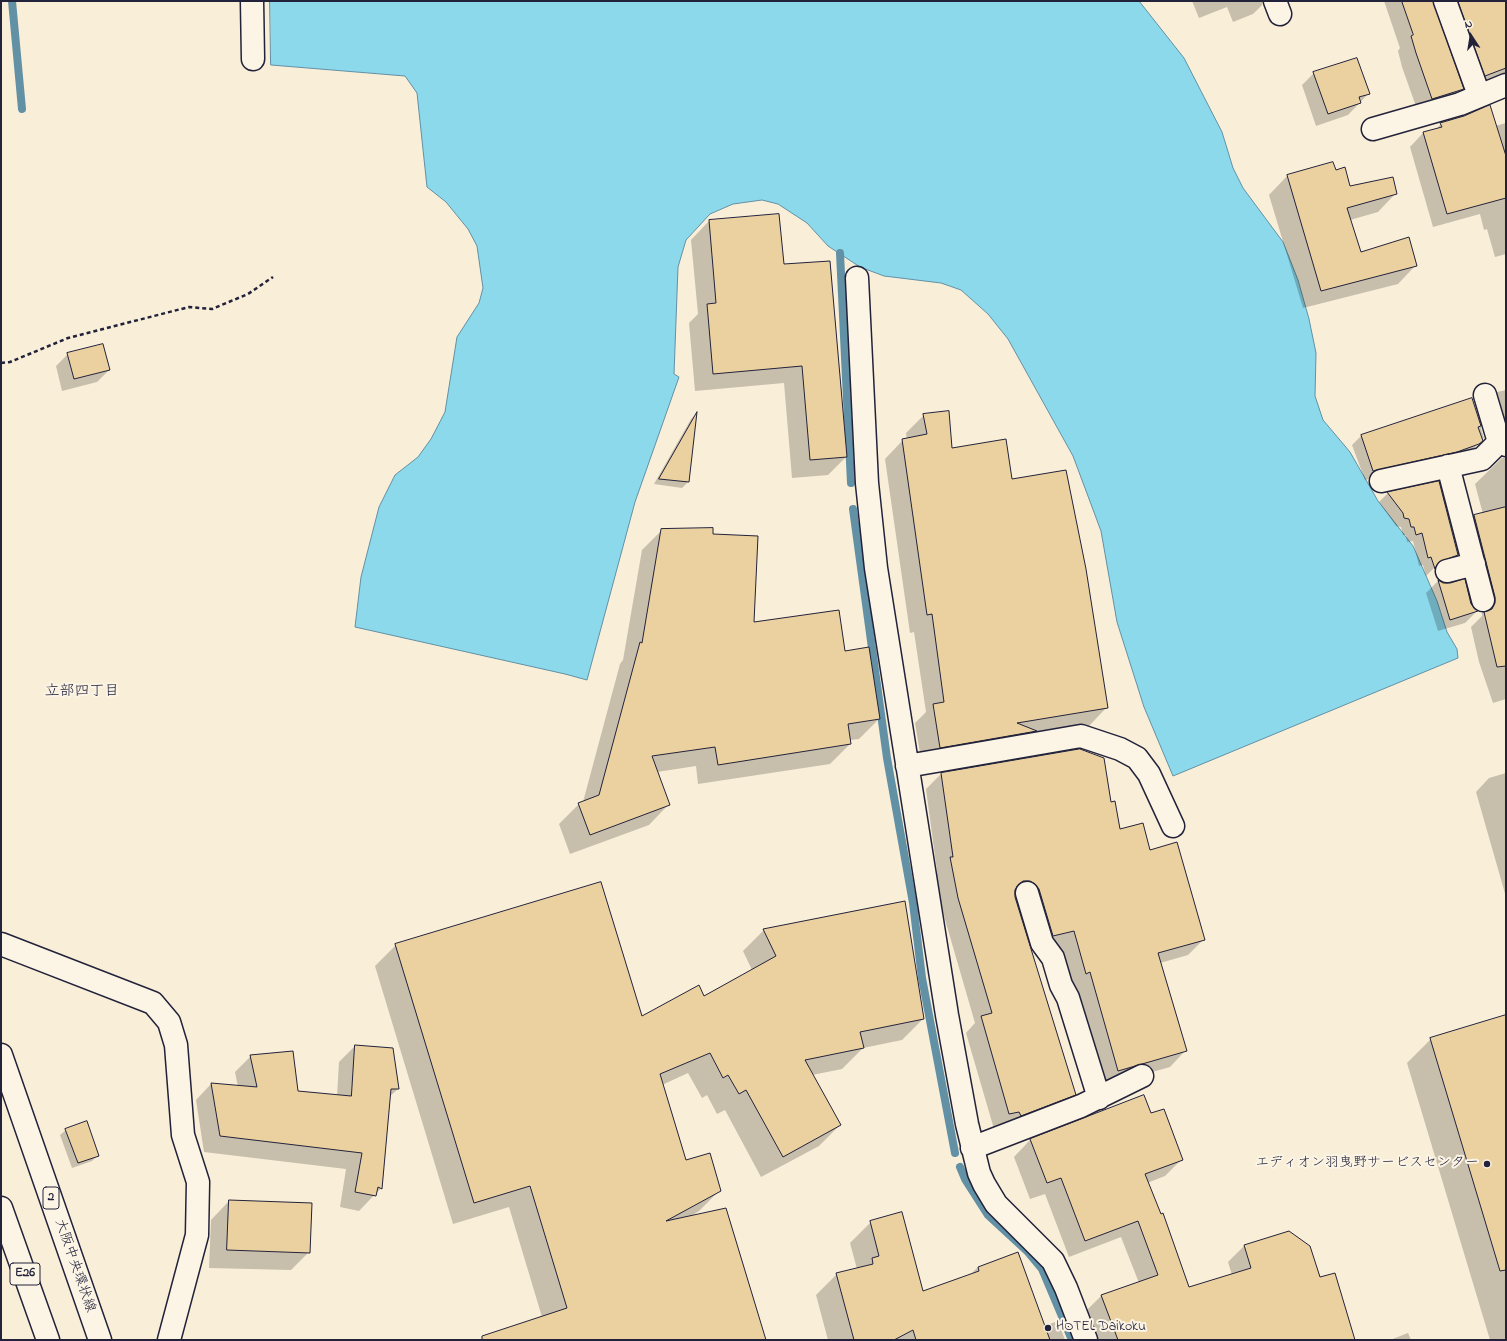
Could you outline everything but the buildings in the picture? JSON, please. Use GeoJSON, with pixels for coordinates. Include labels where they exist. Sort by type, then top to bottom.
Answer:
{"type":"FeatureCollection","features":[{"type":"Feature","properties":{"kind":"main road"},"geometry":{"type":"LineString","coordinates":[[252,1],[253,59]]}},
{"type":"Feature","properties":{"kind":"main road"},"geometry":{"type":"LineString","coordinates":[[1445,1],[1479,95]]}},
{"type":"Feature","properties":{"kind":"main road"},"geometry":{"type":"LineString","coordinates":[[1373,129],[1460,104],[1479,95],[1505,90]]}},
{"type":"Feature","properties":{"kind":"main road"},"geometry":{"type":"LineString","coordinates":[[857,278],[871,516],[876,568],[947,1015],[972,1148],[979,1173],[994,1200],[1053,1261],[1066,1288],[1086,1340]]}},
{"type":"Feature","properties":{"kind":"main road"},"geometry":{"type":"LineString","coordinates":[[1381,481],[1482,459],[1502,444],[1485,395]]}},
{"type":"Feature","properties":{"kind":"main road"},"geometry":{"type":"LineString","coordinates":[[1448,466],[1483,600]]}},
{"type":"Feature","properties":{"kind":"main road"},"geometry":{"type":"LineString","coordinates":[[1447,571],[1474,564]]}},
{"type":"Feature","properties":{"kind":"main road"},"geometry":{"type":"LineString","coordinates":[[907,766],[1081,736],[1120,749],[1137,758],[1149,774],[1173,826]]}},
{"type":"Feature","properties":{"kind":"main road"},"geometry":{"type":"LineString","coordinates":[[1027,893],[1042,943],[1053,958],[1061,985],[1068,998],[1099,1098]]}},
{"type":"Feature","properties":{"kind":"main road"},"geometry":{"type":"LineString","coordinates":[[1,944],[153,1003],[169,1022],[176,1045],[183,1135],[198,1182],[197,1235],[169,1340]]}},
{"type":"Feature","properties":{"kind":"main road","name":"大阪中央環状線"},"geometry":{"type":"LineString","coordinates":[[1,1055],[100,1340]]}},
{"type":"Feature","properties":{"kind":"main road"},"geometry":{"type":"LineString","coordinates":[[972,1148],[1099,1098],[1142,1076]]}},
{"type":"Feature","properties":{"kind":"main road","name":"E26"},"geometry":{"type":"LineString","coordinates":[[1,1208],[48,1340]]}},
{"type":"Feature","properties":{"kind":"path"},"geometry":{"type":"LineString","coordinates":[[1,363],[10,362],[76,336],[189,307],[212,309],[248,294],[273,277]]}},
{"type":"Feature","properties":{"kind":"water"},"geometry":{"type":"Polygon","coordinates":[[[270,1],[1139,1],[1184,58],[1222,132],[1233,168],[1243,188],[1283,242],[1298,280],[1309,319],[1316,353],[1315,396],[1323,420],[1350,452],[1378,501],[1413,546],[1437,601],[1447,632],[1457,649],[1458,658],[1173,776],[1144,707],[1117,622],[1101,531],[1073,456],[1008,339],[988,314],[961,290],[941,283],[884,276],[860,267],[828,246],[807,223],[778,204],[762,200],[733,204],[710,214],[686,240],[678,267],[674,374],[679,377],[635,502],[587,680],[355,627],[361,577],[379,507],[395,475],[418,457],[431,439],[445,412],[457,337],[479,303],[483,288],[477,246],[468,229],[446,202],[427,187],[417,93],[405,76],[271,65],[270,1]]]}},
{"type":"Feature","properties":{"kind":"waterway"},"geometry":{"type":"LineString","coordinates":[[12,1],[22,109]]}},
{"type":"Feature","properties":{"kind":"waterway"},"geometry":{"type":"LineString","coordinates":[[840,253],[851,483]]}},
{"type":"Feature","properties":{"kind":"waterway"},"geometry":{"type":"LineString","coordinates":[[853,509],[887,758],[913,903],[922,978],[955,1153]]}},
{"type":"Feature","properties":{"kind":"waterway"},"geometry":{"type":"LineString","coordinates":[[960,1167],[965,1179],[988,1215],[1027,1251],[1042,1269],[1072,1340]]}},
{"type":"Feature","properties":{"kind":"place","name":"エディオン羽曳野サービスセンター"},"geometry":{"type":"Point","coordinates":[1487,1164]}},
{"type":"Feature","properties":{"kind":"place","name":"HOTEL Daikoku"},"geometry":{"type":"Point","coordinates":[1048,1328]}},
{"type":"Feature","properties":{"kind":"district","name":"立部四丁目"},"geometry":{"type":"Point","coordinates":[82,693]}}]}
